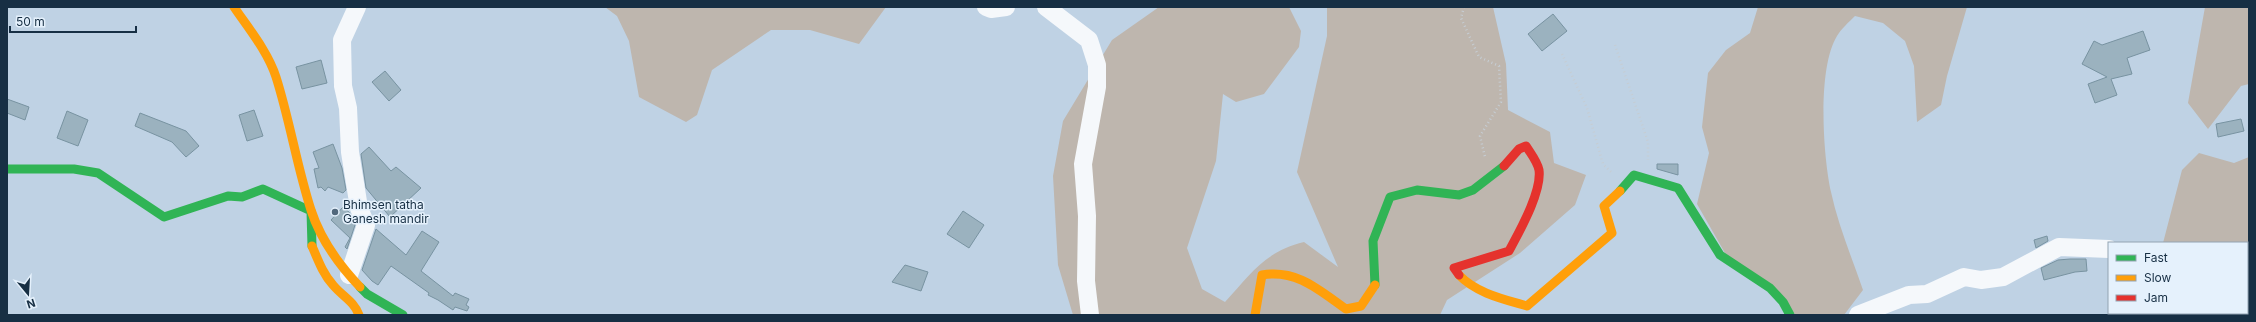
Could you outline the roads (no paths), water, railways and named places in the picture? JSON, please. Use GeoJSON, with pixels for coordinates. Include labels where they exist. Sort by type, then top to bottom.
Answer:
{"type":"FeatureCollection","features":[{"type":"Feature","properties":{"kind":"street"},"geometry":{"type":"LineString","coordinates":[[234,7],[264,51],[276,76],[311,211],[322,235],[349,275],[367,294],[403,315]]}},
{"type":"Feature","properties":{"kind":"street"},"geometry":{"type":"LineString","coordinates":[[349,275],[366,225],[359,208],[350,152],[348,108],[343,86],[342,40],[356,7]]}},
{"type":"Feature","properties":{"kind":"street"},"geometry":{"type":"LineString","coordinates":[[986,7],[991,9],[1006,7]]}},
{"type":"Feature","properties":{"kind":"street"},"geometry":{"type":"LineString","coordinates":[[1046,7],[1089,40],[1097,65],[1097,87],[1083,164],[1088,228],[1086,281],[1090,315]]}},
{"type":"Feature","properties":{"kind":"street"},"geometry":{"type":"LineString","coordinates":[[1256,315],[1262,275],[1268,273],[1301,277],[1346,309],[1361,306],[1375,286],[1374,241],[1390,197],[1417,190],[1459,195],[1473,190],[1504,166],[1519,149],[1526,146],[1537,161],[1539,174],[1538,186],[1509,252],[1454,268],[1459,277],[1477,288],[1503,299],[1527,306],[1612,234],[1604,206],[1634,175],[1678,188],[1720,255],[1770,288],[1783,302],[1790,315]]}},
{"type":"Feature","properties":{"kind":"street"},"geometry":{"type":"LineString","coordinates":[[7,170],[74,169],[98,173],[164,217],[228,196],[242,197],[264,189],[311,211]]}},
{"type":"Feature","properties":{"kind":"street"},"geometry":{"type":"LineString","coordinates":[[311,211],[311,243],[323,271],[333,284],[356,306],[359,315]]}},
{"type":"Feature","properties":{"kind":"street"},"geometry":{"type":"LineString","coordinates":[[1858,315],[1909,295],[1927,294],[1964,276],[1981,280],[2004,277],[2059,247],[2108,249]]}},
{"type":"Feature","properties":{"kind":"place","name":"Bhimsen tatha Ganesh mandir"},"geometry":{"type":"Point","coordinates":[335,212]}}]}
